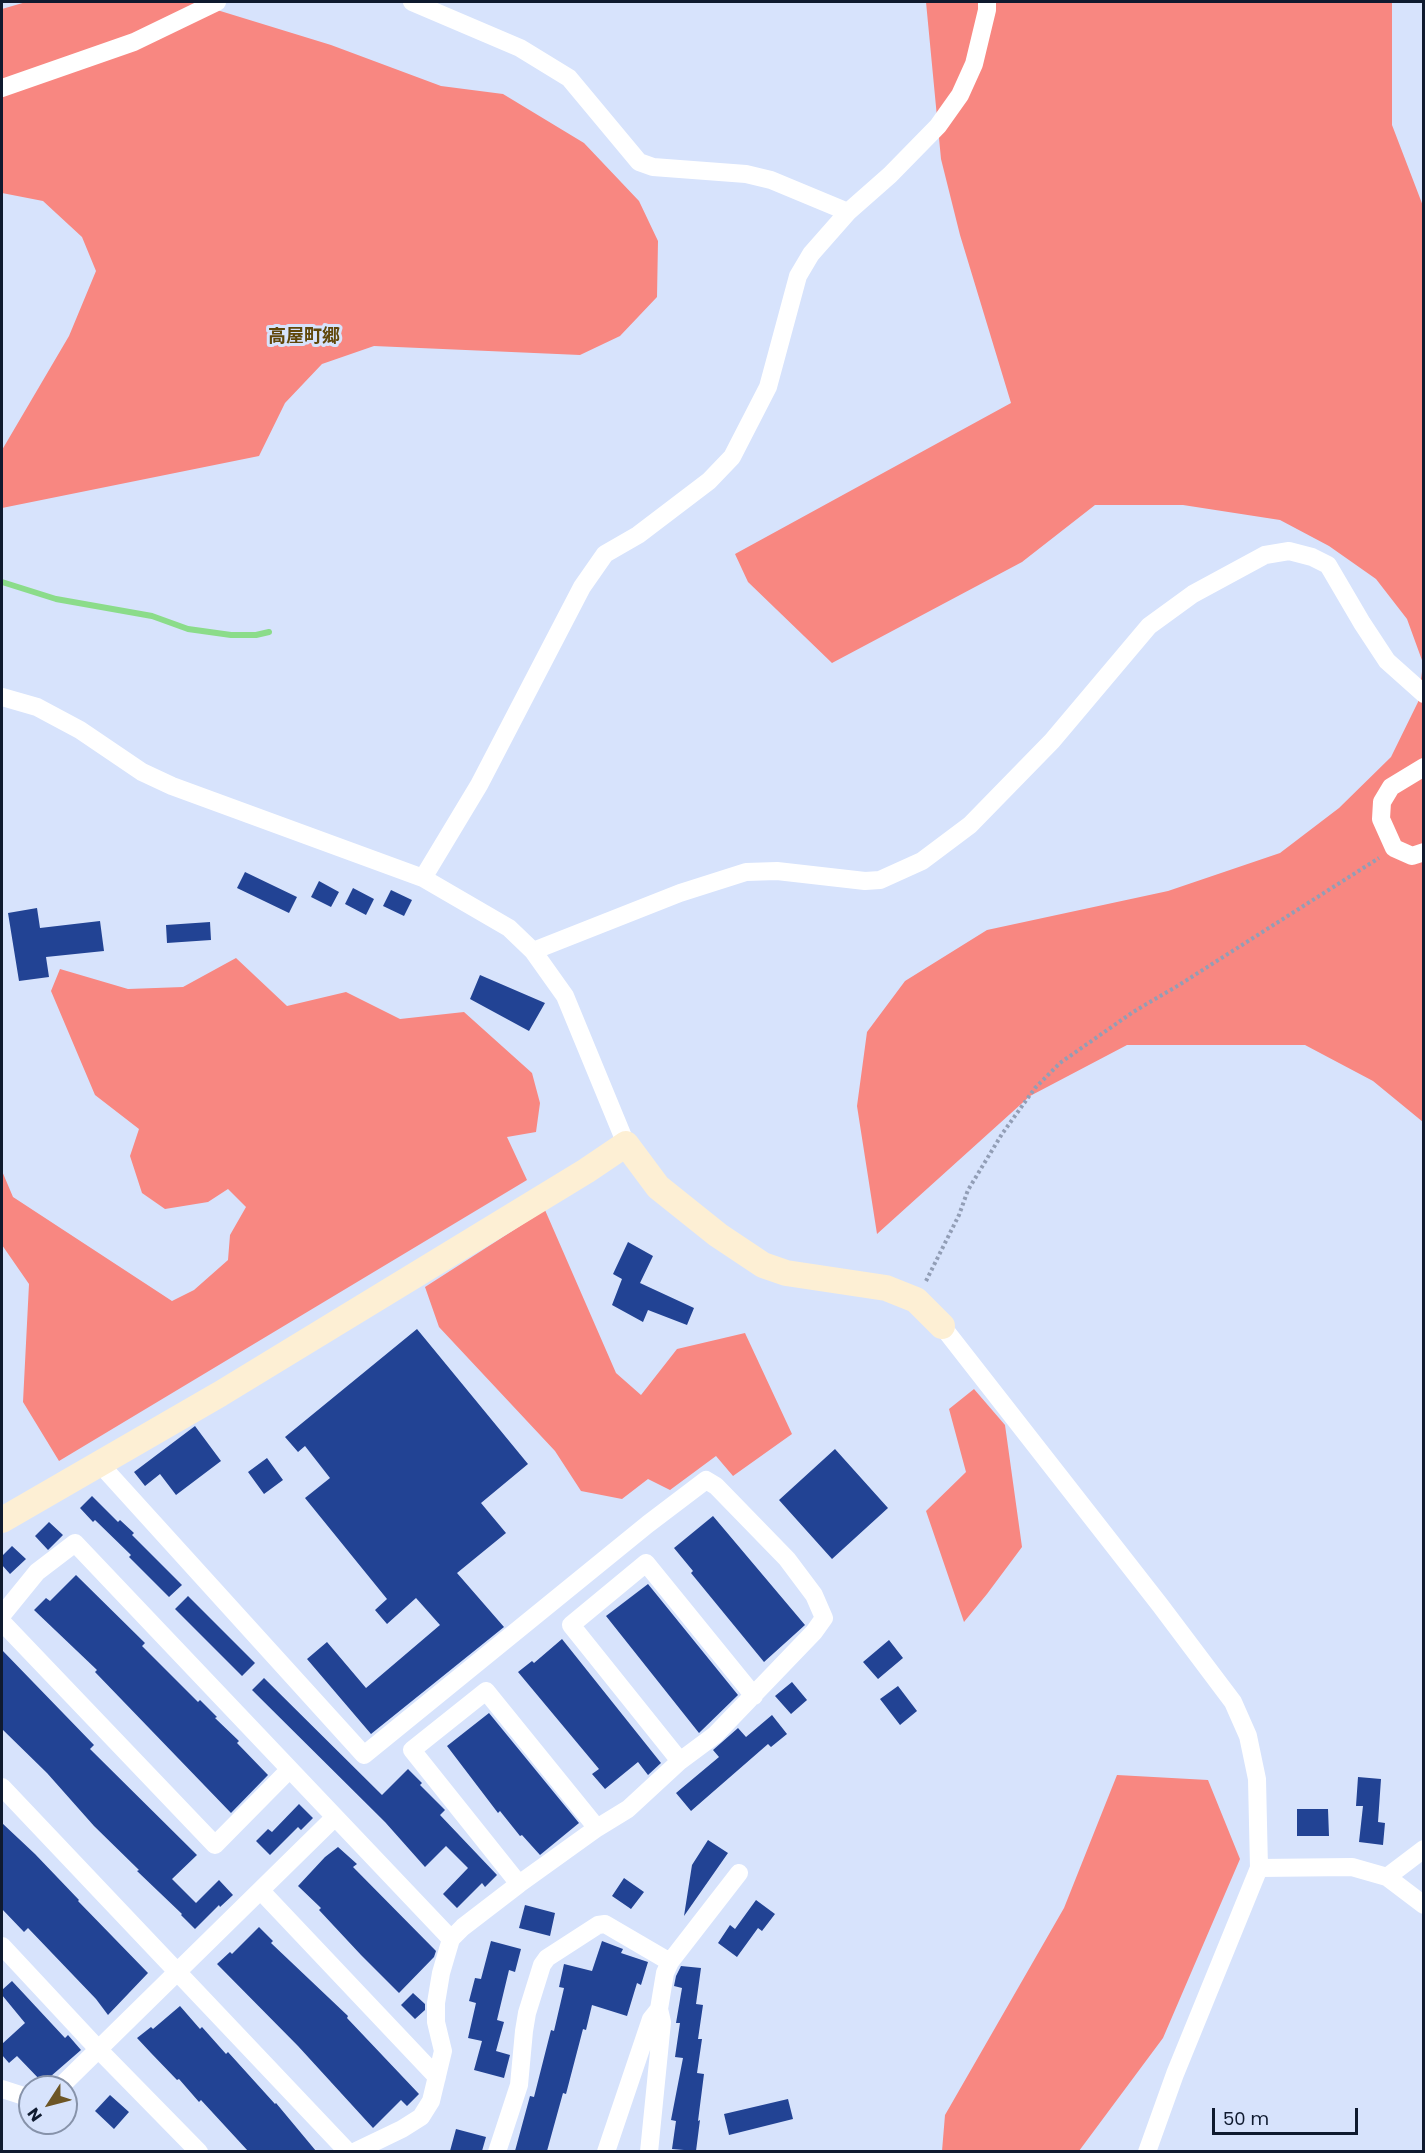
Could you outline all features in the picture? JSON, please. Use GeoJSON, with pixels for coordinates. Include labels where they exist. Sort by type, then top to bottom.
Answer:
{"type":"FeatureCollection","features":[{"type":"Feature","properties":{"kind":"street"},"geometry":{"type":"LineString","coordinates":[[2,87],[134,42],[217,2]]}},
{"type":"Feature","properties":{"kind":"street"},"geometry":{"type":"LineString","coordinates":[[412,2],[520,48],[569,78],[639,162],[653,167],[746,174],[771,180],[848,212]]}},
{"type":"Feature","properties":{"kind":"street"},"geometry":{"type":"LineString","coordinates":[[423,878],[479,785],[582,587],[605,554],[638,535],[700,488],[732,458],[768,387],[798,276],[811,254],[848,212],[890,175],[938,126],[960,94],[974,64],[987,2]]}},
{"type":"Feature","properties":{"kind":"street"},"geometry":{"type":"LineString","coordinates":[[533,951],[680,892],[746,872],[777,871],[865,881],[880,880],[922,861],[970,825],[1036,758],[1149,626],[1193,594],[1265,555],[1289,551],[1312,557],[1328,565],[1387,661],[1424,694]]}},
{"type":"Feature","properties":{"kind":"street"},"geometry":{"type":"LineString","coordinates":[[2,697],[45,712],[80,730],[142,772],[172,786],[423,878],[508,928],[533,951],[565,996],[626,1144],[658,1187],[718,1235],[763,1265],[786,1273],[886,1288],[916,1300],[942,1326],[1233,1702],[1248,1736],[1257,1779],[1259,1868],[1175,2074],[1147,2151]]}},
{"type":"Feature","properties":{"kind":"street"},"geometry":{"type":"LineString","coordinates":[[1424,767],[1391,787],[1382,802],[1381,819],[1394,848],[1412,856],[1424,852]]}},
{"type":"Feature","properties":{"kind":"street"},"geometry":{"type":"LineString","coordinates":[[2,1520],[322,1332],[576,1178],[626,1144]]}},
{"type":"Feature","properties":{"kind":"street"},"geometry":{"type":"LineString","coordinates":[[100,1464],[364,1755],[705,1480],[716,1486],[787,1559],[814,1595],[824,1618],[814,1632],[715,1735],[680,1761],[628,1809],[597,1828],[519,1884],[451,1939],[441,1973],[436,2003],[436,2022],[443,2051],[431,2102],[422,2117],[354,2151]]}},
{"type":"Feature","properties":{"kind":"street"},"geometry":{"type":"LineString","coordinates":[[2,1615],[37,1572],[75,1543],[451,1939]]}},
{"type":"Feature","properties":{"kind":"street"},"geometry":{"type":"LineString","coordinates":[[680,1761],[571,1625],[646,1563],[754,1695]]}},
{"type":"Feature","properties":{"kind":"street"},"geometry":{"type":"LineString","coordinates":[[2,1622],[215,1845],[289,1770]]}},
{"type":"Feature","properties":{"kind":"street"},"geometry":{"type":"LineString","coordinates":[[519,1884],[412,1750],[486,1691],[597,1828]]}},
{"type":"Feature","properties":{"kind":"street"},"geometry":{"type":"LineString","coordinates":[[2,1787],[348,2151]]}},
{"type":"Feature","properties":{"kind":"street"},"geometry":{"type":"LineString","coordinates":[[73,2075],[335,1817]]}},
{"type":"Feature","properties":{"kind":"street"},"geometry":{"type":"LineString","coordinates":[[1387,1877],[1424,1849]]}},
{"type":"Feature","properties":{"kind":"street"},"geometry":{"type":"LineString","coordinates":[[1259,1868],[1352,1867],[1387,1877],[1424,1905]]}},
{"type":"Feature","properties":{"kind":"street"},"geometry":{"type":"LineString","coordinates":[[606,2151],[651,2019],[658,2009],[665,1973],[670,1962],[739,1873]]}},
{"type":"Feature","properties":{"kind":"street"},"geometry":{"type":"LineString","coordinates":[[261,1891],[436,2077]]}},
{"type":"Feature","properties":{"kind":"street"},"geometry":{"type":"LineString","coordinates":[[497,2151],[519,2085],[527,2013],[542,1965],[547,1958],[598,1925],[605,1924],[612,1926],[670,1962]]}},
{"type":"Feature","properties":{"kind":"street"},"geometry":{"type":"LineString","coordinates":[[2,1946],[99,2050],[199,2151]]}},
{"type":"Feature","properties":{"kind":"street"},"geometry":{"type":"LineString","coordinates":[[649,2151],[662,2022],[658,2009]]}},
{"type":"Feature","properties":{"kind":"street"},"geometry":{"type":"LineString","coordinates":[[2,2089],[18,2094]]}},
{"type":"Feature","properties":{"kind":"path"},"geometry":{"type":"LineString","coordinates":[[916,1300],[959,1215],[968,1190],[1002,1134],[1035,1088],[1060,1063],[1133,1012],[1179,986],[1394,848]]}},
{"type":"Feature","properties":{"kind":"shaded area"},"geometry":{"type":"Polygon","coordinates":[[[26,2],[191,2],[331,45],[441,86],[503,94],[584,143],[639,201],[658,241],[657,297],[620,336],[580,355],[374,346],[322,364],[285,403],[259,456],[2,508],[2,450],[69,336],[96,271],[82,237],[43,201],[2,193],[2,9],[26,2]]]}},
{"type":"Feature","properties":{"kind":"shaded area"},"geometry":{"type":"Polygon","coordinates":[[[926,2],[1392,2],[1392,125],[1423,206],[1423,663],[1407,619],[1376,579],[1329,546],[1280,520],[1183,505],[1095,505],[1022,562],[832,663],[748,582],[735,554],[1011,403],[960,235],[941,159],[926,2]]]}},
{"type":"Feature","properties":{"kind":"shaded area"},"geometry":{"type":"Polygon","coordinates":[[[1423,664],[1423,1122],[1373,1081],[1305,1045],[1127,1045],[1030,1096],[877,1234],[857,1106],[867,1032],[905,981],[987,930],[1168,891],[1280,853],[1339,808],[1391,757],[1418,702],[1423,664]]]}},
{"type":"Feature","properties":{"kind":"shaded area"},"geometry":{"type":"Polygon","coordinates":[[[236,958],[287,1006],[346,992],[400,1019],[464,1012],[532,1073],[540,1103],[536,1132],[507,1137],[527,1180],[59,1461],[23,1402],[29,1284],[2,1245],[2,1171],[13,1197],[172,1301],[194,1290],[228,1260],[230,1235],[246,1207],[228,1189],[208,1202],[165,1209],[142,1193],[130,1156],[139,1129],[95,1095],[51,991],[60,969],[128,989],[183,987],[236,958]]]}},
{"type":"Feature","properties":{"kind":"shaded area"},"geometry":{"type":"Polygon","coordinates":[[[545,1210],[616,1373],[641,1395],[677,1349],[745,1333],[792,1434],[733,1476],[716,1456],[670,1490],[648,1479],[622,1499],[581,1491],[555,1451],[439,1327],[425,1287],[545,1210]]]}},
{"type":"Feature","properties":{"kind":"shaded area"},"geometry":{"type":"Polygon","coordinates":[[[974,1389],[1005,1425],[1022,1547],[964,1622],[926,1511],[966,1472],[949,1409],[974,1389]]]}},
{"type":"Feature","properties":{"kind":"shaded area"},"geometry":{"type":"Polygon","coordinates":[[[1117,1775],[1208,1780],[1240,1859],[1163,2038],[1079,2151],[942,2151],[945,2115],[1064,1908],[1117,1775]]]}},
{"type":"Feature","properties":{"kind":"building"},"geometry":{"type":"Polygon","coordinates":[[[245,872],[297,897],[289,913],[237,888],[245,872]]]}},
{"type":"Feature","properties":{"kind":"building"},"geometry":{"type":"Polygon","coordinates":[[[319,881],[339,892],[331,907],[311,897],[319,881]]]}},
{"type":"Feature","properties":{"kind":"building"},"geometry":{"type":"Polygon","coordinates":[[[353,888],[374,899],[366,915],[345,904],[353,888]]]}},
{"type":"Feature","properties":{"kind":"building"},"geometry":{"type":"Polygon","coordinates":[[[391,890],[412,900],[404,916],[383,906],[391,890]]]}},
{"type":"Feature","properties":{"kind":"building"},"geometry":{"type":"Polygon","coordinates":[[[37,908],[40,928],[100,921],[104,951],[46,957],[49,977],[19,981],[8,913],[37,908]]]}},
{"type":"Feature","properties":{"kind":"building"},"geometry":{"type":"Polygon","coordinates":[[[210,922],[211,940],[167,943],[166,925],[210,922]]]}},
{"type":"Feature","properties":{"kind":"building"},"geometry":{"type":"Polygon","coordinates":[[[480,975],[545,1003],[529,1031],[470,999],[480,975]]]}},
{"type":"Feature","properties":{"kind":"building"},"geometry":{"type":"Polygon","coordinates":[[[628,1242],[653,1256],[640,1283],[694,1308],[687,1325],[648,1310],[643,1322],[612,1305],[622,1279],[613,1274],[628,1242]]]}},
{"type":"Feature","properties":{"kind":"building"},"geometry":{"type":"Polygon","coordinates":[[[417,1329],[528,1464],[481,1503],[506,1533],[457,1573],[504,1627],[371,1734],[307,1659],[327,1642],[366,1688],[440,1625],[416,1598],[387,1624],[375,1610],[387,1599],[305,1498],[330,1478],[305,1446],[298,1452],[285,1437],[417,1329]]]}},
{"type":"Feature","properties":{"kind":"building"},"geometry":{"type":"Polygon","coordinates":[[[195,1426],[221,1461],[176,1495],[160,1474],[145,1486],[134,1472],[195,1426]]]}},
{"type":"Feature","properties":{"kind":"building"},"geometry":{"type":"Polygon","coordinates":[[[835,1449],[888,1508],[832,1559],[779,1500],[835,1449]]]}},
{"type":"Feature","properties":{"kind":"building"},"geometry":{"type":"Polygon","coordinates":[[[267,1458],[283,1480],[264,1494],[248,1472],[267,1458]]]}},
{"type":"Feature","properties":{"kind":"building"},"geometry":{"type":"Polygon","coordinates":[[[92,1496],[118,1522],[120,1520],[134,1533],[132,1535],[182,1585],[169,1597],[129,1557],[131,1555],[80,1508],[92,1496]]]}},
{"type":"Feature","properties":{"kind":"building"},"geometry":{"type":"Polygon","coordinates":[[[713,1516],[805,1625],[764,1662],[691,1573],[693,1571],[674,1548],[713,1516]]]}},
{"type":"Feature","properties":{"kind":"building"},"geometry":{"type":"Polygon","coordinates":[[[49,1522],[63,1535],[48,1550],[35,1536],[49,1522]]]}},
{"type":"Feature","properties":{"kind":"building"},"geometry":{"type":"Polygon","coordinates":[[[12,1546],[26,1559],[10,1574],[2,1565],[2,1556],[12,1546]]]}},
{"type":"Feature","properties":{"kind":"building"},"geometry":{"type":"Polygon","coordinates":[[[76,1575],[145,1643],[142,1646],[198,1702],[200,1700],[217,1717],[215,1718],[239,1741],[237,1743],[268,1775],[231,1813],[95,1672],[97,1670],[34,1610],[46,1598],[50,1601],[76,1575]]]}},
{"type":"Feature","properties":{"kind":"building"},"geometry":{"type":"Polygon","coordinates":[[[648,1584],[738,1695],[699,1733],[606,1616],[648,1584]]]}},
{"type":"Feature","properties":{"kind":"building"},"geometry":{"type":"Polygon","coordinates":[[[188,1596],[255,1663],[242,1676],[175,1609],[188,1596]]]}},
{"type":"Feature","properties":{"kind":"building"},"geometry":{"type":"Polygon","coordinates":[[[562,1639],[661,1763],[648,1775],[638,1762],[605,1789],[592,1774],[599,1769],[518,1672],[532,1661],[534,1663],[562,1639]]]}},
{"type":"Feature","properties":{"kind":"building"},"geometry":{"type":"Polygon","coordinates":[[[889,1640],[903,1658],[878,1679],[863,1662],[889,1640]]]}},
{"type":"Feature","properties":{"kind":"building"},"geometry":{"type":"Polygon","coordinates":[[[2,1650],[94,1745],[90,1749],[197,1855],[172,1879],[196,1903],[219,1880],[233,1895],[220,1907],[219,1905],[195,1929],[94,1826],[47,1773],[2,1729],[2,1650]]]}},
{"type":"Feature","properties":{"kind":"building"},"geometry":{"type":"Polygon","coordinates":[[[264,1678],[382,1795],[408,1769],[422,1783],[420,1785],[445,1810],[440,1815],[497,1875],[485,1887],[482,1883],[457,1908],[443,1894],[468,1868],[446,1846],[425,1867],[385,1822],[252,1690],[264,1678]]]}},
{"type":"Feature","properties":{"kind":"building"},"geometry":{"type":"Polygon","coordinates":[[[792,1682],[807,1700],[791,1714],[775,1696],[792,1682]]]}},
{"type":"Feature","properties":{"kind":"building"},"geometry":{"type":"Polygon","coordinates":[[[898,1686],[917,1711],[900,1725],[880,1699],[898,1686]]]}},
{"type":"Feature","properties":{"kind":"building"},"geometry":{"type":"Polygon","coordinates":[[[489,1713],[579,1823],[540,1855],[522,1835],[520,1836],[500,1811],[498,1813],[447,1746],[489,1713]]]}},
{"type":"Feature","properties":{"kind":"building"},"geometry":{"type":"Polygon","coordinates":[[[772,1715],[787,1734],[771,1747],[768,1744],[691,1811],[676,1793],[719,1757],[713,1750],[738,1728],[746,1737],[772,1715]]]}},
{"type":"Feature","properties":{"kind":"building"},"geometry":{"type":"Polygon","coordinates":[[[1358,1777],[1381,1779],[1378,1822],[1385,1823],[1383,1845],[1359,1842],[1363,1806],[1356,1806],[1358,1777]]]}},
{"type":"Feature","properties":{"kind":"building"},"geometry":{"type":"Polygon","coordinates":[[[299,1804],[313,1818],[301,1830],[298,1827],[270,1855],[256,1841],[268,1829],[272,1832],[299,1804]]]}},
{"type":"Feature","properties":{"kind":"building"},"geometry":{"type":"Polygon","coordinates":[[[1297,1809],[1328,1809],[1329,1836],[1297,1836],[1297,1809]]]}},
{"type":"Feature","properties":{"kind":"building"},"geometry":{"type":"Polygon","coordinates":[[[2,1823],[35,1854],[148,1973],[108,2015],[96,1999],[28,1928],[24,1932],[2,1909],[2,1823]]]}},
{"type":"Feature","properties":{"kind":"building"},"geometry":{"type":"Polygon","coordinates":[[[708,1840],[728,1853],[684,1916],[692,1865],[708,1840]]]}},
{"type":"Feature","properties":{"kind":"building"},"geometry":{"type":"Polygon","coordinates":[[[338,1847],[357,1864],[353,1867],[436,1951],[434,1957],[399,1993],[298,1886],[325,1857],[338,1847]]]}},
{"type":"Feature","properties":{"kind":"building"},"geometry":{"type":"Polygon","coordinates":[[[624,1878],[644,1892],[631,1909],[612,1896],[624,1878]]]}},
{"type":"Feature","properties":{"kind":"building"},"geometry":{"type":"Polygon","coordinates":[[[756,1900],[775,1914],[762,1931],[758,1928],[737,1957],[718,1943],[730,1925],[735,1929],[756,1900]]]}},
{"type":"Feature","properties":{"kind":"building"},"geometry":{"type":"Polygon","coordinates":[[[525,1905],[555,1913],[550,1936],[519,1928],[525,1905]]]}},
{"type":"Feature","properties":{"kind":"building"},"geometry":{"type":"Polygon","coordinates":[[[259,1927],[273,1941],[271,1943],[348,2016],[347,2018],[419,2094],[407,2106],[401,2100],[373,2128],[298,2046],[217,1964],[230,1952],[232,1954],[259,1927]]]}},
{"type":"Feature","properties":{"kind":"building"},"geometry":{"type":"Polygon","coordinates":[[[491,1941],[521,1949],[515,1972],[509,1970],[497,2020],[504,2022],[496,2051],[510,2055],[504,2078],[474,2070],[482,2041],[468,2038],[476,2003],[469,2001],[475,1978],[481,1979],[491,1941]]]}},
{"type":"Feature","properties":{"kind":"building"},"geometry":{"type":"Polygon","coordinates":[[[602,1941],[623,1949],[621,1953],[648,1962],[641,1985],[637,1983],[627,2016],[592,2005],[547,2151],[515,2151],[530,2096],[534,2097],[551,2030],[554,2031],[564,1988],[559,1987],[564,1964],[592,1971],[602,1941]]]}},
{"type":"Feature","properties":{"kind":"building"},"geometry":{"type":"Polygon","coordinates":[[[681,1966],[701,1968],[696,2004],[703,2005],[698,2039],[702,2039],[697,2073],[704,2074],[696,2151],[672,2149],[676,2121],[671,2120],[683,2058],[675,2057],[680,2023],[676,2023],[682,1988],[674,1986],[681,1966]]]}},
{"type":"Feature","properties":{"kind":"building"},"geometry":{"type":"Polygon","coordinates":[[[12,1981],[65,2038],[68,2035],[81,2050],[52,2075],[35,2075],[17,2056],[9,2063],[2,2055],[2,2044],[25,2023],[2,1995],[2,1990],[12,1981]]]}},
{"type":"Feature","properties":{"kind":"building"},"geometry":{"type":"Polygon","coordinates":[[[413,1993],[425,2004],[425,2010],[415,2019],[401,2005],[413,1993]]]}},
{"type":"Feature","properties":{"kind":"building"},"geometry":{"type":"Polygon","coordinates":[[[180,2006],[200,2029],[202,2027],[226,2054],[228,2052],[276,2103],[316,2151],[248,2151],[201,2100],[199,2102],[137,2038],[151,2027],[153,2029],[180,2006]]]}},
{"type":"Feature","properties":{"kind":"building"},"geometry":{"type":"Polygon","coordinates":[[[110,2095],[129,2112],[114,2129],[95,2111],[110,2095]]]}},
{"type":"Feature","properties":{"kind":"building"},"geometry":{"type":"Polygon","coordinates":[[[788,2099],[793,2119],[729,2135],[724,2114],[788,2099]]]}},
{"type":"Feature","properties":{"kind":"building"},"geometry":{"type":"Polygon","coordinates":[[[456,2129],[486,2137],[482,2151],[450,2151],[456,2129]]]}},
{"type":"Feature","properties":{"kind":"waterway"},"geometry":{"type":"LineString","coordinates":[[2,582],[56,599],[152,616],[188,629],[231,635],[256,635],[269,632]]}},
{"type":"Feature","properties":{"kind":"district","name":"高屋町郷"},"geometry":{"type":"Point","coordinates":[304,337]}}]}
